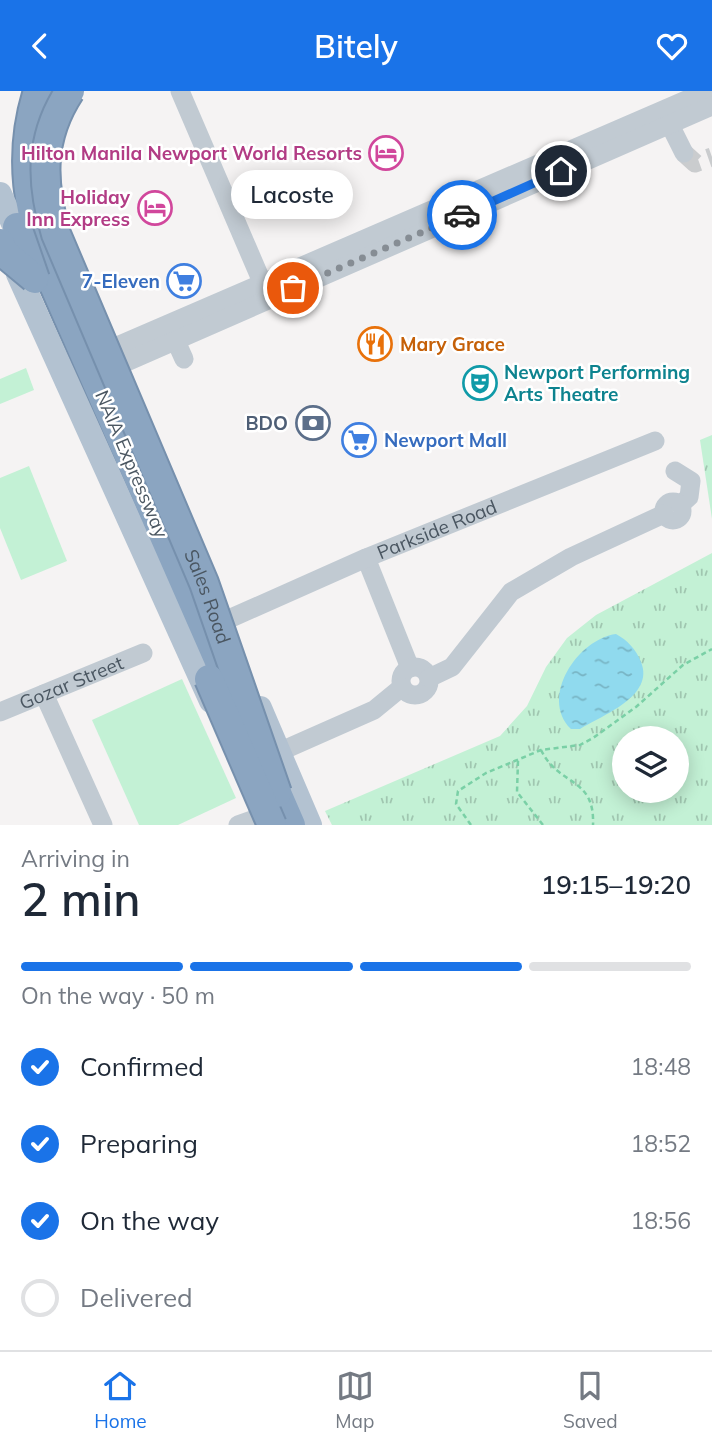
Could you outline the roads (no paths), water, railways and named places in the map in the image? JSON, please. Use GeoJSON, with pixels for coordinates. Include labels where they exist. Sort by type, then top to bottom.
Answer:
{"type":"FeatureCollection","features":[{"type":"Feature","properties":{"kind":"highway","name":"NAIA Expressway"},"geometry":{"type":"LineString","coordinates":[[22,91],[13,134],[10,169],[17,227],[35,279],[277,818]]}},
{"type":"Feature","properties":{"kind":"highway","name":"NAIA Expressway"},"geometry":{"type":"LineString","coordinates":[[38,91],[27,135],[26,171],[32,223],[46,263],[277,818]]}},
{"type":"Feature","properties":{"kind":"highway"},"geometry":{"type":"LineString","coordinates":[[70,91],[52,126],[44,163],[45,195],[55,234],[204,583],[277,818]]}},
{"type":"Feature","properties":{"kind":"highway"},"geometry":{"type":"LineString","coordinates":[[9,239],[4,253],[35,279]]}},
{"type":"Feature","properties":{"kind":"main road","name":"Sales Road"},"geometry":{"type":"LineString","coordinates":[[44,91],[32,129],[29,174],[37,224],[54,275],[277,818]]}},
{"type":"Feature","properties":{"kind":"main road"},"geometry":{"type":"LineString","coordinates":[[61,244],[53,219],[52,199],[57,151],[67,118],[83,91]]}},
{"type":"Feature","properties":{"kind":"main road","name":"Sales Road"},"geometry":{"type":"LineString","coordinates":[[29,174],[310,825]]}},
{"type":"Feature","properties":{"kind":"main road","name":"Sales Road"},"geometry":{"type":"LineString","coordinates":[[0,194],[9,239],[277,818]]}},
{"type":"Feature","properties":{"kind":"street"},"geometry":{"type":"LineString","coordinates":[[180,91],[262,282]]}},
{"type":"Feature","properties":{"kind":"street"},"geometry":{"type":"LineString","coordinates":[[111,359],[705,100]]}},
{"type":"Feature","properties":{"kind":"street"},"geometry":{"type":"LineString","coordinates":[[665,117],[684,153]]}},
{"type":"Feature","properties":{"kind":"street"},"geometry":{"type":"LineString","coordinates":[[171,332],[262,282],[602,145]]}},
{"type":"Feature","properties":{"kind":"street"},"geometry":{"type":"LineString","coordinates":[[171,332],[184,359]]}},
{"type":"Feature","properties":{"kind":"street","name":"Parkside Road"},"geometry":{"type":"LineString","coordinates":[[222,622],[366,558],[655,441]]}},
{"type":"Feature","properties":{"kind":"street"},"geometry":{"type":"LineString","coordinates":[[429,678],[452,667],[511,592],[570,557],[672,509],[690,497],[691,481],[675,471]]}},
{"type":"Feature","properties":{"kind":"street"},"geometry":{"type":"LineString","coordinates":[[366,558],[410,668]]}},
{"type":"Feature","properties":{"kind":"street","name":"Gozar Street"},"geometry":{"type":"LineString","coordinates":[[0,712],[143,653]]}},
{"type":"Feature","properties":{"kind":"street"},"geometry":{"type":"LineString","coordinates":[[410,668],[419,668],[429,678],[428,688],[421,694],[408,694],[402,687],[403,674],[410,668]]}},
{"type":"Feature","properties":{"kind":"street"},"geometry":{"type":"LineString","coordinates":[[279,752],[374,710],[402,687]]}},
{"type":"Feature","properties":{"kind":"street"},"geometry":{"type":"LineString","coordinates":[[44,694],[103,825]]}},
{"type":"Feature","properties":{"kind":"street"},"geometry":{"type":"LineString","coordinates":[[237,825],[277,818]]}},
{"type":"Feature","properties":{"kind":"water"},"geometry":{"type":"Polygon","coordinates":[[[616,634],[631,645],[639,657],[643,674],[641,685],[613,711],[580,729],[571,729],[562,716],[559,701],[567,671],[588,646],[616,634]]]}},
{"type":"Feature","properties":{"kind":"tunnel"},"geometry":{"type":"LineString","coordinates":[[684,153],[695,163],[712,157]]}},
{"type":"Feature","properties":{"kind":"place","name":"Hilton Manila Newport World Resorts"},"geometry":{"type":"Point","coordinates":[386,153]}},
{"type":"Feature","properties":{"kind":"place","name":"Holiday Inn Express"},"geometry":{"type":"Point","coordinates":[155,208]}},
{"type":"Feature","properties":{"kind":"place","name":"7-Eleven"},"geometry":{"type":"Point","coordinates":[184,281]}},
{"type":"Feature","properties":{"kind":"place","name":"Lacoste"},"geometry":{"type":"Point","coordinates":[293,288]}},
{"type":"Feature","properties":{"kind":"place","name":"Mary Grace"},"geometry":{"type":"Point","coordinates":[375,344]}},
{"type":"Feature","properties":{"kind":"place","name":"Newport Performing Arts Theatre"},"geometry":{"type":"Point","coordinates":[480,383]}},
{"type":"Feature","properties":{"kind":"place","name":"BDO"},"geometry":{"type":"Point","coordinates":[313,423]}},
{"type":"Feature","properties":{"kind":"place","name":"Newport Mall"},"geometry":{"type":"Point","coordinates":[359,440]}}]}
